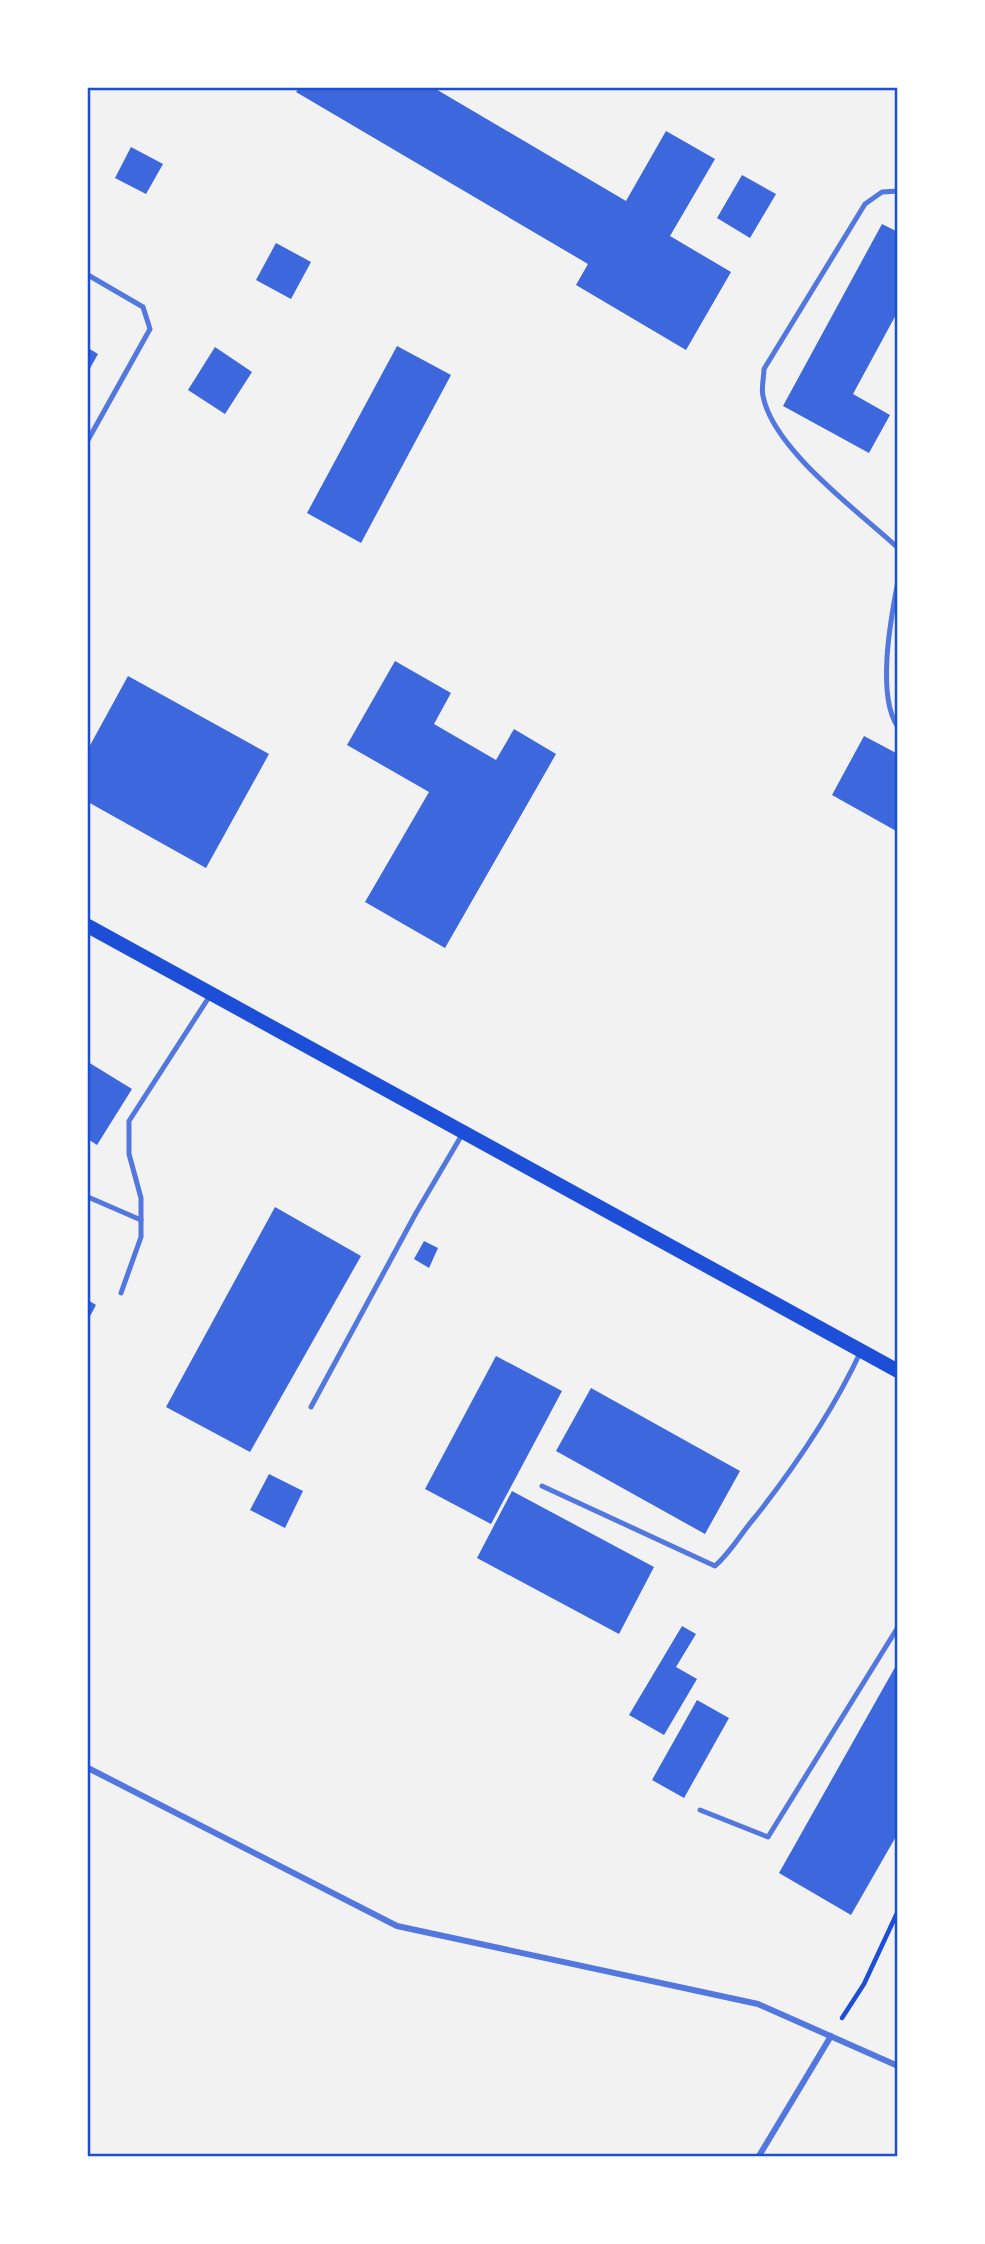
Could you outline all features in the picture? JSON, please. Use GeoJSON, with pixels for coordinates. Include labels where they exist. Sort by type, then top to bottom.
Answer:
{"type":"FeatureCollection","features":[{"type":"Feature","properties":{"kind":"main road"},"geometry":{"type":"LineString","coordinates":[[88,926],[898,1371]]}},
{"type":"Feature","properties":{"kind":"street"},"geometry":{"type":"LineString","coordinates":[[88,1768],[397,1926],[758,2004],[898,2066]]}},
{"type":"Feature","properties":{"kind":"street"},"geometry":{"type":"LineString","coordinates":[[760,2157],[831,2036]]}},
{"type":"Feature","properties":{"kind":"lane"},"geometry":{"type":"LineString","coordinates":[[898,191],[882,192],[864,204],[764,369],[762,394],[772,422],[798,457],[898,548]]}},
{"type":"Feature","properties":{"kind":"lane"},"geometry":{"type":"LineString","coordinates":[[88,275],[143,307],[150,329],[88,440]]}},
{"type":"Feature","properties":{"kind":"lane"},"geometry":{"type":"LineString","coordinates":[[898,581],[887,639],[887,685],[893,721],[898,727]]}},
{"type":"Feature","properties":{"kind":"lane"},"geometry":{"type":"LineString","coordinates":[[121,1293],[141,1237],[141,1198],[129,1154],[129,1121],[211,994]]}},
{"type":"Feature","properties":{"kind":"lane"},"geometry":{"type":"LineString","coordinates":[[311,1407],[416,1213],[463,1133]]}},
{"type":"Feature","properties":{"kind":"lane"},"geometry":{"type":"LineString","coordinates":[[88,1197],[141,1220]]}},
{"type":"Feature","properties":{"kind":"lane"},"geometry":{"type":"LineString","coordinates":[[542,1486],[715,1566],[734,1550],[753,1518],[785,1482],[841,1394],[861,1350]]}},
{"type":"Feature","properties":{"kind":"lane"},"geometry":{"type":"LineString","coordinates":[[700,1810],[768,1838],[898,1627]]}},
{"type":"Feature","properties":{"kind":"path"},"geometry":{"type":"LineString","coordinates":[[831,2036],[864,1984],[898,1911]]}},
{"type":"Feature","properties":{"kind":"building"},"geometry":{"type":"Polygon","coordinates":[[[299,88],[434,88],[626,201],[666,131],[715,159],[670,236],[731,272],[686,350],[576,285],[588,264],[296,92],[299,88]]]}},
{"type":"Feature","properties":{"kind":"building"},"geometry":{"type":"Polygon","coordinates":[[[131,147],[163,164],[146,194],[115,178],[131,147]]]}},
{"type":"Feature","properties":{"kind":"building"},"geometry":{"type":"Polygon","coordinates":[[[742,175],[776,194],[750,238],[717,218],[742,175]]]}},
{"type":"Feature","properties":{"kind":"building"},"geometry":{"type":"Polygon","coordinates":[[[882,224],[898,232],[898,311],[853,394],[890,415],[869,453],[783,406],[882,224]]]}},
{"type":"Feature","properties":{"kind":"building"},"geometry":{"type":"Polygon","coordinates":[[[276,243],[311,262],[291,299],[256,280],[276,243]]]}},
{"type":"Feature","properties":{"kind":"building"},"geometry":{"type":"Polygon","coordinates":[[[397,346],[451,375],[361,543],[307,513],[397,346]]]}},
{"type":"Feature","properties":{"kind":"building"},"geometry":{"type":"Polygon","coordinates":[[[215,347],[252,372],[225,414],[188,390],[215,347]]]}},
{"type":"Feature","properties":{"kind":"building"},"geometry":{"type":"Polygon","coordinates":[[[88,348],[98,354],[88,372],[88,348]]]}},
{"type":"Feature","properties":{"kind":"building"},"geometry":{"type":"Polygon","coordinates":[[[395,661],[451,693],[434,724],[496,760],[514,729],[556,754],[445,948],[365,902],[429,792],[347,745],[395,661]]]}},
{"type":"Feature","properties":{"kind":"building"},"geometry":{"type":"Polygon","coordinates":[[[128,676],[269,754],[206,868],[88,802],[88,749],[128,676]]]}},
{"type":"Feature","properties":{"kind":"building"},"geometry":{"type":"Polygon","coordinates":[[[864,736],[898,754],[898,832],[832,795],[864,736]]]}},
{"type":"Feature","properties":{"kind":"building"},"geometry":{"type":"Polygon","coordinates":[[[88,1062],[132,1089],[97,1145],[88,1139],[88,1062]]]}},
{"type":"Feature","properties":{"kind":"building"},"geometry":{"type":"Polygon","coordinates":[[[275,1207],[361,1256],[250,1452],[166,1407],[275,1207]]]}},
{"type":"Feature","properties":{"kind":"building"},"geometry":{"type":"Polygon","coordinates":[[[424,1241],[438,1248],[429,1268],[414,1259],[424,1241]]]}},
{"type":"Feature","properties":{"kind":"building"},"geometry":{"type":"Polygon","coordinates":[[[88,1300],[96,1305],[88,1320],[88,1300]]]}},
{"type":"Feature","properties":{"kind":"building"},"geometry":{"type":"Polygon","coordinates":[[[496,1356],[562,1391],[491,1524],[425,1489],[496,1356]]]}},
{"type":"Feature","properties":{"kind":"building"},"geometry":{"type":"Polygon","coordinates":[[[591,1388],[740,1471],[705,1534],[556,1451],[591,1388]]]}},
{"type":"Feature","properties":{"kind":"building"},"geometry":{"type":"Polygon","coordinates":[[[269,1474],[303,1491],[285,1528],[250,1510],[269,1474]]]}},
{"type":"Feature","properties":{"kind":"building"},"geometry":{"type":"Polygon","coordinates":[[[512,1491],[654,1567],[619,1634],[477,1558],[512,1491]]]}},
{"type":"Feature","properties":{"kind":"building"},"geometry":{"type":"Polygon","coordinates":[[[682,1626],[696,1634],[676,1667],[697,1679],[664,1735],[629,1715],[682,1626]]]}},
{"type":"Feature","properties":{"kind":"building"},"geometry":{"type":"Polygon","coordinates":[[[898,1662],[898,1833],[851,1915],[779,1873],[898,1662]]]}},
{"type":"Feature","properties":{"kind":"building"},"geometry":{"type":"Polygon","coordinates":[[[697,1700],[729,1718],[684,1798],[652,1780],[697,1700]]]}}]}
